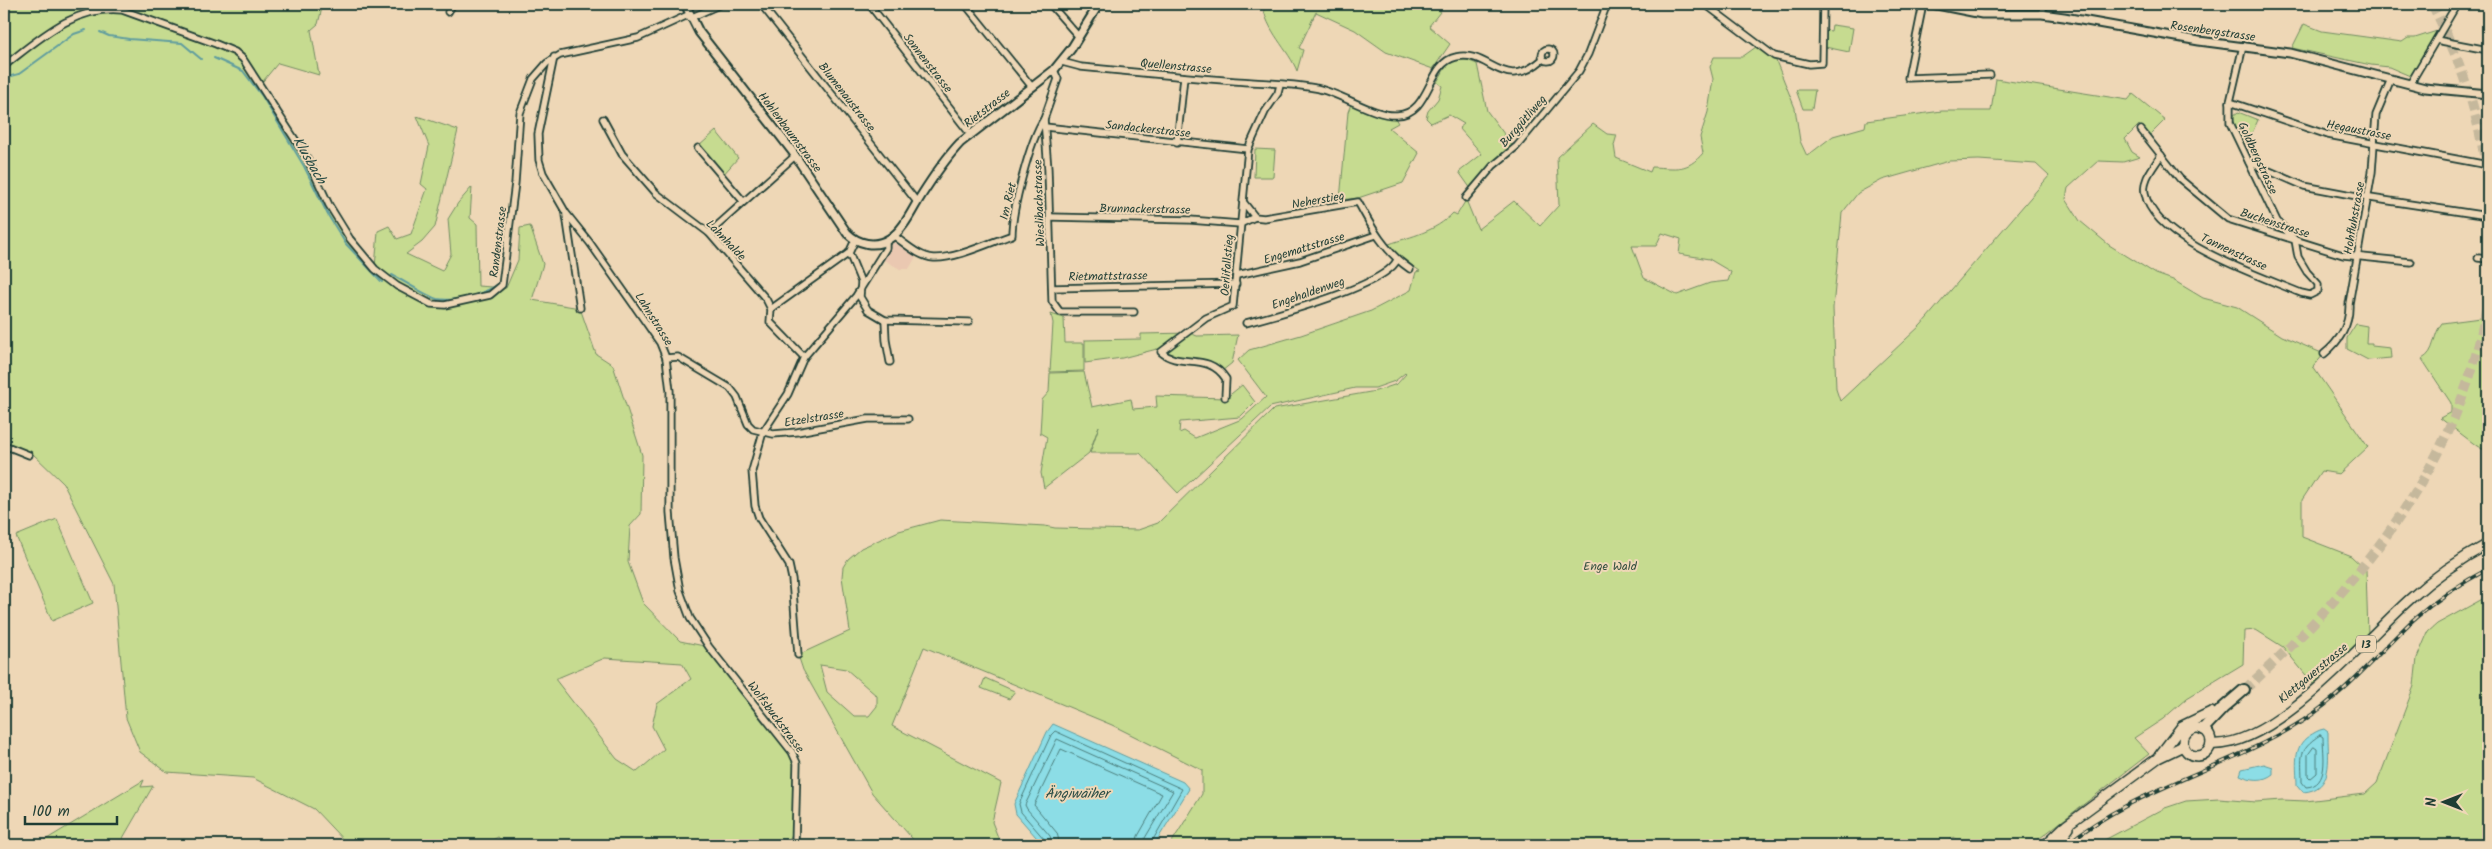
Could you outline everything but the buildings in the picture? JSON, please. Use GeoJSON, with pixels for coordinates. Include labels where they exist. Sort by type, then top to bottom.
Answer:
{"type":"FeatureCollection","features":[{"type":"Feature","properties":{"kind":"highway"},"geometry":{"type":"LineString","coordinates":[[2203,730],[2223,708],[2244,690]]}},
{"type":"Feature","properties":{"kind":"highway"},"geometry":{"type":"LineString","coordinates":[[2211,712],[2223,708]]}},
{"type":"Feature","properties":{"kind":"main road","name":"Klettgauerstrasse"},"geometry":{"type":"LineString","coordinates":[[2211,744],[2228,743],[2240,738],[2291,709],[2352,658],[2421,590],[2446,570],[2488,544]]}},
{"type":"Feature","properties":{"kind":"main road"},"geometry":{"type":"LineString","coordinates":[[2158,758],[2182,726],[2211,712]]}},
{"type":"Feature","properties":{"kind":"main road"},"geometry":{"type":"LineString","coordinates":[[2047,843],[2064,827],[2158,758],[2183,746],[2183,740],[2187,732],[2195,728],[2203,730],[2209,736],[2211,744]]}},
{"type":"Feature","properties":{"kind":"main road","name":"13"},"geometry":{"type":"LineString","coordinates":[[2183,746],[2191,755],[2199,756],[2207,752],[2211,744]]}},
{"type":"Feature","properties":{"kind":"main road"},"geometry":{"type":"LineString","coordinates":[[2062,844],[2067,830],[2081,815]]}},
{"type":"Feature","properties":{"kind":"street"},"geometry":{"type":"LineString","coordinates":[[448,12],[453,4]]}},
{"type":"Feature","properties":{"kind":"street","name":"Hohlenbaumstrasse"},"geometry":{"type":"LineString","coordinates":[[685,4],[689,16],[795,156],[844,228],[855,240]]}},
{"type":"Feature","properties":{"kind":"street","name":"Randenstrasse"},"geometry":{"type":"LineString","coordinates":[[4,66],[64,22],[83,14],[105,9],[122,10],[235,52],[250,69],[307,158],[329,205],[361,253],[375,269],[397,286],[431,304],[445,305],[490,295],[502,285],[516,174],[520,113],[533,80],[554,57],[573,50],[638,38],[721,4]]}},
{"type":"Feature","properties":{"kind":"street","name":"Blumenaustrasse"},"geometry":{"type":"LineString","coordinates":[[761,4],[918,202]]}},
{"type":"Feature","properties":{"kind":"street","name":"Sonnenstrasse"},"geometry":{"type":"LineString","coordinates":[[869,4],[971,135]]}},
{"type":"Feature","properties":{"kind":"street"},"geometry":{"type":"LineString","coordinates":[[964,4],[1032,87]]}},
{"type":"Feature","properties":{"kind":"street"},"geometry":{"type":"LineString","coordinates":[[1050,4],[1079,37]]}},
{"type":"Feature","properties":{"kind":"street","name":"Rietstrasse"},"geometry":{"type":"LineString","coordinates":[[894,236],[946,159],[971,135],[1062,62],[1099,4]]}},
{"type":"Feature","properties":{"kind":"street","name":"Burggütliweg"},"geometry":{"type":"LineString","coordinates":[[1466,198],[1493,166],[1517,146],[1574,77],[1588,54],[1607,4]]}},
{"type":"Feature","properties":{"kind":"street"},"geometry":{"type":"LineString","coordinates":[[1705,4],[1774,56],[1809,64],[1822,63],[1823,4]]}},
{"type":"Feature","properties":{"kind":"street"},"geometry":{"type":"LineString","coordinates":[[1923,4],[1908,78],[1990,76]]}},
{"type":"Feature","properties":{"kind":"street","name":"Rosenbergstrasse"},"geometry":{"type":"LineString","coordinates":[[1932,4],[1982,14],[2042,14],[2200,41],[2290,53],[2410,84],[2488,94]]}},
{"type":"Feature","properties":{"kind":"street"},"geometry":{"type":"LineString","coordinates":[[2042,14],[2044,4]]}},
{"type":"Feature","properties":{"kind":"street"},"geometry":{"type":"LineString","coordinates":[[2410,84],[2457,4]]}},
{"type":"Feature","properties":{"kind":"street"},"geometry":{"type":"LineString","coordinates":[[2436,40],[2488,50]]}},
{"type":"Feature","properties":{"kind":"street","name":"Goldbergstrasse"},"geometry":{"type":"LineString","coordinates":[[2243,46],[2230,102],[2230,123],[2277,221],[2294,240]]}},
{"type":"Feature","properties":{"kind":"street","name":"Lahnstrasse"},"geometry":{"type":"LineString","coordinates":[[554,57],[538,147],[543,173],[566,213],[590,243],[660,343],[666,358],[670,391],[670,512],[674,558],[680,591],[690,618]]}},
{"type":"Feature","properties":{"kind":"street","name":"Quellenstrasse"},"geometry":{"type":"LineString","coordinates":[[1062,62],[1070,66],[1280,85],[1289,84],[1332,92],[1380,112],[1398,116],[1411,112],[1418,105],[1442,66],[1455,57],[1470,57],[1496,70],[1516,73],[1532,68],[1543,59]]}},
{"type":"Feature","properties":{"kind":"street"},"geometry":{"type":"LineString","coordinates":[[1044,119],[1058,79],[1054,70]]}},
{"type":"Feature","properties":{"kind":"street"},"geometry":{"type":"LineString","coordinates":[[1177,143],[1184,76]]}},
{"type":"Feature","properties":{"kind":"street","name":"Hohfluhstrasse"},"geometry":{"type":"LineString","coordinates":[[2324,354],[2337,344],[2350,316],[2367,198],[2376,115],[2391,79]]}},
{"type":"Feature","properties":{"kind":"street","name":"Oerlifallstieg"},"geometry":{"type":"LineString","coordinates":[[1225,397],[1226,379],[1216,366],[1169,357],[1161,352],[1206,318],[1230,309],[1235,300],[1240,224],[1244,203],[1248,149],[1265,112],[1278,93],[1280,85]]}},
{"type":"Feature","properties":{"kind":"street","name":"Hegaustrasse"},"geometry":{"type":"LineString","coordinates":[[2230,102],[2328,136],[2488,165]]}},
{"type":"Feature","properties":{"kind":"street","name":"Lahnhalde"},"geometry":{"type":"LineString","coordinates":[[602,119],[622,154],[656,193],[709,233],[766,299],[771,309],[770,322],[804,357]]}},
{"type":"Feature","properties":{"kind":"street","name":"Wieslibachstrasse"},"geometry":{"type":"LineString","coordinates":[[1044,119],[1052,288]]}},
{"type":"Feature","properties":{"kind":"street","name":"Im Riet"},"geometry":{"type":"LineString","coordinates":[[894,236],[920,254],[934,258],[958,254],[1012,235],[1012,220],[1039,126],[1044,119]]}},
{"type":"Feature","properties":{"kind":"street","name":"Sandackerstrasse"},"geometry":{"type":"LineString","coordinates":[[1045,127],[1177,143],[1248,149]]}},
{"type":"Feature","properties":{"kind":"street","name":"Buchenstrasse"},"geometry":{"type":"LineString","coordinates":[[2140,130],[2180,179],[2200,198],[2228,219],[2343,255],[2411,262]]}},
{"type":"Feature","properties":{"kind":"street"},"geometry":{"type":"LineString","coordinates":[[698,148],[743,201]]}},
{"type":"Feature","properties":{"kind":"street","name":"Tannenstrasse"},"geometry":{"type":"LineString","coordinates":[[2161,155],[2146,179],[2145,193],[2154,212],[2174,233],[2210,254],[2310,296],[2318,291],[2318,284],[2307,272],[2298,257],[2294,240]]}},
{"type":"Feature","properties":{"kind":"street"},"geometry":{"type":"LineString","coordinates":[[709,233],[795,156]]}},
{"type":"Feature","properties":{"kind":"street"},"geometry":{"type":"LineString","coordinates":[[2249,162],[2304,186],[2367,198],[2488,216]]}},
{"type":"Feature","properties":{"kind":"street","name":"Neherstieg"},"geometry":{"type":"LineString","coordinates":[[1240,224],[1255,217],[1296,214],[1358,202],[1376,235],[1397,260],[1410,269]]}},
{"type":"Feature","properties":{"kind":"street"},"geometry":{"type":"LineString","coordinates":[[1244,203],[1255,217]]}},
{"type":"Feature","properties":{"kind":"street"},"geometry":{"type":"LineString","coordinates":[[566,213],[580,308]]}},
{"type":"Feature","properties":{"kind":"street","name":"Brunnackerstrasse"},"geometry":{"type":"LineString","coordinates":[[1050,217],[1190,220],[1240,224]]}},
{"type":"Feature","properties":{"kind":"street","name":"Engemattstrasse"},"geometry":{"type":"LineString","coordinates":[[1237,275],[1300,261],[1376,235]]}},
{"type":"Feature","properties":{"kind":"street"},"geometry":{"type":"LineString","coordinates":[[771,309],[849,253],[855,240],[870,244],[886,241],[894,236]]}},
{"type":"Feature","properties":{"kind":"street"},"geometry":{"type":"LineString","coordinates":[[798,655],[792,579],[789,565],[759,518],[755,506],[752,471],[763,432],[788,394],[804,357],[861,290],[886,248],[886,241]]}},
{"type":"Feature","properties":{"kind":"street"},"geometry":{"type":"LineString","coordinates":[[849,253],[861,282],[860,297],[868,310],[886,320],[969,322]]}},
{"type":"Feature","properties":{"kind":"street"},"geometry":{"type":"LineString","coordinates":[[2478,258],[2488,259]]}},
{"type":"Feature","properties":{"kind":"street","name":"Engehaldenweg"},"geometry":{"type":"LineString","coordinates":[[1246,323],[1344,292],[1390,270],[1397,260]]}},
{"type":"Feature","properties":{"kind":"street","name":"Rietmattstrasse"},"geometry":{"type":"LineString","coordinates":[[1134,312],[1060,312],[1052,301],[1052,288],[1236,284]]}},
{"type":"Feature","properties":{"kind":"street"},"geometry":{"type":"LineString","coordinates":[[886,320],[886,340],[890,362]]}},
{"type":"Feature","properties":{"kind":"street"},"geometry":{"type":"LineString","coordinates":[[666,358],[678,357],[730,388],[737,397],[748,424],[753,429],[763,432]]}},
{"type":"Feature","properties":{"kind":"street","name":"Etzelstrasse"},"geometry":{"type":"LineString","coordinates":[[763,432],[797,432],[868,418],[908,419]]}},
{"type":"Feature","properties":{"kind":"street"},"geometry":{"type":"LineString","coordinates":[[4,444],[29,455]]}},
{"type":"Feature","properties":{"kind":"street","name":"Wolfsbuckstrasse"},"geometry":{"type":"LineString","coordinates":[[690,618],[709,647],[792,752],[797,763],[795,845]]}},
{"type":"Feature","properties":{"kind":"shaded area"},"geometry":{"type":"Polygon","coordinates":[[[895,242],[917,255],[909,269],[900,269],[882,259],[890,245],[895,242]]]}},
{"type":"Feature","properties":{"kind":"green space"},"geometry":{"type":"Polygon","coordinates":[[[4,4],[323,4],[318,24],[311,30],[319,75],[278,63],[259,86],[291,132],[350,239],[375,268],[378,231],[389,226],[397,239],[411,234],[427,189],[421,184],[429,146],[417,116],[458,130],[435,227],[422,242],[406,254],[442,271],[451,254],[448,219],[458,203],[472,187],[470,218],[477,224],[478,286],[506,288],[518,260],[520,228],[530,226],[543,264],[532,300],[580,308],[596,354],[613,365],[642,455],[641,514],[630,526],[628,562],[643,603],[680,641],[709,647],[797,763],[795,829],[786,845],[505,845],[498,837],[483,845],[348,845],[314,809],[253,778],[167,772],[140,752],[126,718],[114,584],[63,483],[31,452],[4,442],[4,4]],[[605,658],[555,679],[617,759],[637,772],[664,749],[652,726],[657,704],[691,679],[682,663],[605,658]]]}},
{"type":"Feature","properties":{"kind":"green space"},"geometry":{"type":"Polygon","coordinates":[[[1263,4],[1442,4],[1440,12],[1429,26],[1450,44],[1433,69],[1386,52],[1355,30],[1316,12],[1299,48],[1303,50],[1297,71],[1268,22],[1263,4]]]}},
{"type":"Feature","properties":{"kind":"green space"},"geometry":{"type":"Polygon","coordinates":[[[2304,24],[2322,31],[2402,42],[2408,38],[2415,38],[2440,30],[2410,76],[2389,67],[2292,48],[2304,24]]]}},
{"type":"Feature","properties":{"kind":"green space"},"geometry":{"type":"Polygon","coordinates":[[[1832,25],[1853,28],[1849,52],[1825,47],[1826,30],[1831,31],[1832,25]]]}},
{"type":"Feature","properties":{"kind":"green space","name":"Enge Wald"},"geometry":{"type":"Polygon","coordinates":[[[1756,47],[1774,56],[1795,108],[1800,141],[1807,156],[1833,136],[1865,127],[1866,121],[1942,111],[1991,111],[1996,79],[2128,100],[2133,94],[2165,120],[2148,137],[2139,125],[2125,139],[2132,152],[2140,157],[2123,162],[2098,161],[2068,188],[2066,199],[2080,221],[2109,245],[2156,274],[2173,280],[2203,298],[2237,307],[2282,336],[2324,354],[2313,367],[2368,447],[2339,474],[2321,471],[2302,500],[2302,537],[2351,556],[2366,570],[2368,635],[2314,685],[2283,647],[2256,630],[2244,631],[2243,664],[2187,698],[2163,719],[2134,738],[2149,754],[2031,845],[1965,845],[1954,837],[1944,845],[1170,845],[1202,794],[1202,770],[1112,725],[924,647],[892,726],[1001,783],[992,822],[1001,845],[918,845],[872,793],[803,670],[798,655],[850,631],[842,577],[843,567],[848,559],[861,548],[899,531],[940,520],[1055,528],[1138,530],[1158,523],[1274,409],[1376,391],[1397,384],[1406,374],[1395,381],[1375,388],[1355,388],[1270,407],[1178,493],[1140,453],[1090,453],[1099,426],[1089,453],[1044,488],[1041,473],[1047,437],[1040,433],[1042,400],[1049,392],[1050,373],[1084,372],[1092,407],[1131,399],[1133,409],[1157,407],[1156,396],[1226,398],[1242,385],[1255,402],[1240,417],[1180,422],[1179,433],[1184,431],[1195,438],[1242,419],[1266,397],[1238,360],[1249,350],[1301,335],[1371,311],[1411,290],[1416,272],[1420,271],[1398,256],[1389,244],[1431,229],[1453,213],[1457,215],[1466,200],[1478,229],[1514,201],[1540,226],[1559,205],[1557,157],[1593,124],[1607,134],[1617,135],[1614,145],[1616,158],[1650,172],[1652,167],[1680,168],[1692,163],[1703,153],[1700,137],[1708,112],[1713,79],[1710,67],[1714,57],[1742,57],[1756,47]],[[1979,160],[1949,161],[1882,180],[1858,193],[1842,213],[1833,308],[1836,389],[1840,401],[1921,325],[2049,176],[2036,164],[1979,160]],[[1662,233],[1656,246],[1632,246],[1644,278],[1677,295],[1710,283],[1728,281],[1731,272],[1709,259],[1679,254],[1681,239],[1662,233]],[[820,665],[827,692],[854,716],[869,716],[877,706],[877,696],[846,669],[820,665]]]}},
{"type":"Feature","properties":{"kind":"green space"},"geometry":{"type":"Polygon","coordinates":[[[1455,60],[1467,60],[1477,64],[1487,111],[1513,146],[1490,165],[1471,189],[1459,172],[1482,154],[1459,128],[1464,124],[1449,115],[1431,123],[1426,118],[1428,111],[1438,99],[1442,86],[1437,82],[1447,65],[1455,60]]]}},
{"type":"Feature","properties":{"kind":"green space"},"geometry":{"type":"Polygon","coordinates":[[[1796,90],[1815,90],[1812,109],[1803,109],[1796,90]]]}},
{"type":"Feature","properties":{"kind":"green space"},"geometry":{"type":"Polygon","coordinates":[[[1351,104],[1386,117],[1395,118],[1398,123],[1389,128],[1419,153],[1403,183],[1358,198],[1340,200],[1348,112],[1351,104]]]}},
{"type":"Feature","properties":{"kind":"green space"},"geometry":{"type":"Polygon","coordinates":[[[2238,112],[2258,120],[2247,144],[2239,135],[2235,124],[2233,116],[2238,112]]]}},
{"type":"Feature","properties":{"kind":"green space"},"geometry":{"type":"Polygon","coordinates":[[[716,131],[738,158],[722,176],[699,146],[716,131]]]}},
{"type":"Feature","properties":{"kind":"green space"},"geometry":{"type":"Polygon","coordinates":[[[1255,149],[1275,150],[1273,177],[1254,177],[1255,149]]]}},
{"type":"Feature","properties":{"kind":"green space"},"geometry":{"type":"Polygon","coordinates":[[[1051,314],[1064,318],[1065,343],[1084,343],[1084,371],[1050,372],[1053,323],[1051,314]]]}},
{"type":"Feature","properties":{"kind":"green space"},"geometry":{"type":"Polygon","coordinates":[[[2488,317],[2488,452],[2440,418],[2451,412],[2451,403],[2422,359],[2430,352],[2442,323],[2488,317]]]}},
{"type":"Feature","properties":{"kind":"green space"},"geometry":{"type":"Polygon","coordinates":[[[2356,324],[2367,326],[2366,343],[2372,343],[2372,346],[2390,348],[2391,358],[2368,360],[2347,349],[2347,338],[2356,324]]]}},
{"type":"Feature","properties":{"kind":"green space"},"geometry":{"type":"Polygon","coordinates":[[[1190,333],[1197,336],[1238,335],[1232,363],[1222,371],[1215,364],[1170,355],[1157,349],[1122,358],[1085,363],[1085,340],[1141,339],[1141,334],[1190,333]]]}},
{"type":"Feature","properties":{"kind":"green space"},"geometry":{"type":"Polygon","coordinates":[[[57,519],[93,603],[52,621],[16,536],[57,519]]]}},
{"type":"Feature","properties":{"kind":"green space"},"geometry":{"type":"Polygon","coordinates":[[[2488,596],[2488,845],[2095,845],[2165,808],[2186,801],[2219,799],[2256,802],[2306,801],[2365,794],[2377,783],[2383,768],[2414,686],[2417,658],[2428,632],[2437,624],[2488,596]]]}},
{"type":"Feature","properties":{"kind":"green space"},"geometry":{"type":"Polygon","coordinates":[[[985,678],[1015,691],[1009,699],[981,688],[985,678]]]}},
{"type":"Feature","properties":{"kind":"green space"},"geometry":{"type":"Polygon","coordinates":[[[144,780],[141,787],[153,786],[119,845],[41,845],[42,842],[144,780]]]}},
{"type":"Feature","properties":{"kind":"water","name":"Ängiwäiher"},"geometry":{"type":"Polygon","coordinates":[[[1053,724],[1183,782],[1189,789],[1154,845],[1043,845],[1016,814],[1014,804],[1047,732],[1053,724]]]}},
{"type":"Feature","properties":{"kind":"water"},"geometry":{"type":"Polygon","coordinates":[[[2324,729],[2328,732],[2328,763],[2325,779],[2320,786],[2303,792],[2297,785],[2296,764],[2300,746],[2309,736],[2324,729]]]}},
{"type":"Feature","properties":{"kind":"water"},"geometry":{"type":"Polygon","coordinates":[[[2264,764],[2273,767],[2273,774],[2269,777],[2257,779],[2240,775],[2242,769],[2264,764]]]}},
{"type":"Feature","properties":{"kind":"waterway","name":"Klusbach"},"geometry":{"type":"LineString","coordinates":[[4,78],[19,74],[74,34],[86,30]]}},
{"type":"Feature","properties":{"kind":"waterway","name":"Klusbach"},"geometry":{"type":"LineString","coordinates":[[100,32],[109,36],[129,39],[182,43],[201,59]]}},
{"type":"Feature","properties":{"kind":"waterway","name":"Klusbach"},"geometry":{"type":"LineString","coordinates":[[214,58],[243,71],[262,96],[304,166],[328,215],[346,244],[382,282]]}},
{"type":"Feature","properties":{"kind":"waterway","name":"Klusbach"},"geometry":{"type":"LineString","coordinates":[[392,275],[433,298],[444,300],[468,297],[497,285]]}},
{"type":"Feature","properties":{"kind":"tunnel"},"geometry":{"type":"LineString","coordinates":[[2432,4],[2452,46],[2468,90],[2480,134],[2488,180]]}},
{"type":"Feature","properties":{"kind":"tunnel"},"geometry":{"type":"LineString","coordinates":[[2244,690],[2287,650],[2328,607],[2366,562],[2401,514],[2432,464],[2457,411],[2476,355],[2488,297]]}},
{"type":"Feature","properties":{"kind":"railway"},"geometry":{"type":"LineString","coordinates":[[2066,845],[2093,825],[2122,808],[2245,752],[2304,720],[2334,698],[2413,620],[2449,592],[2488,569]]}}]}
